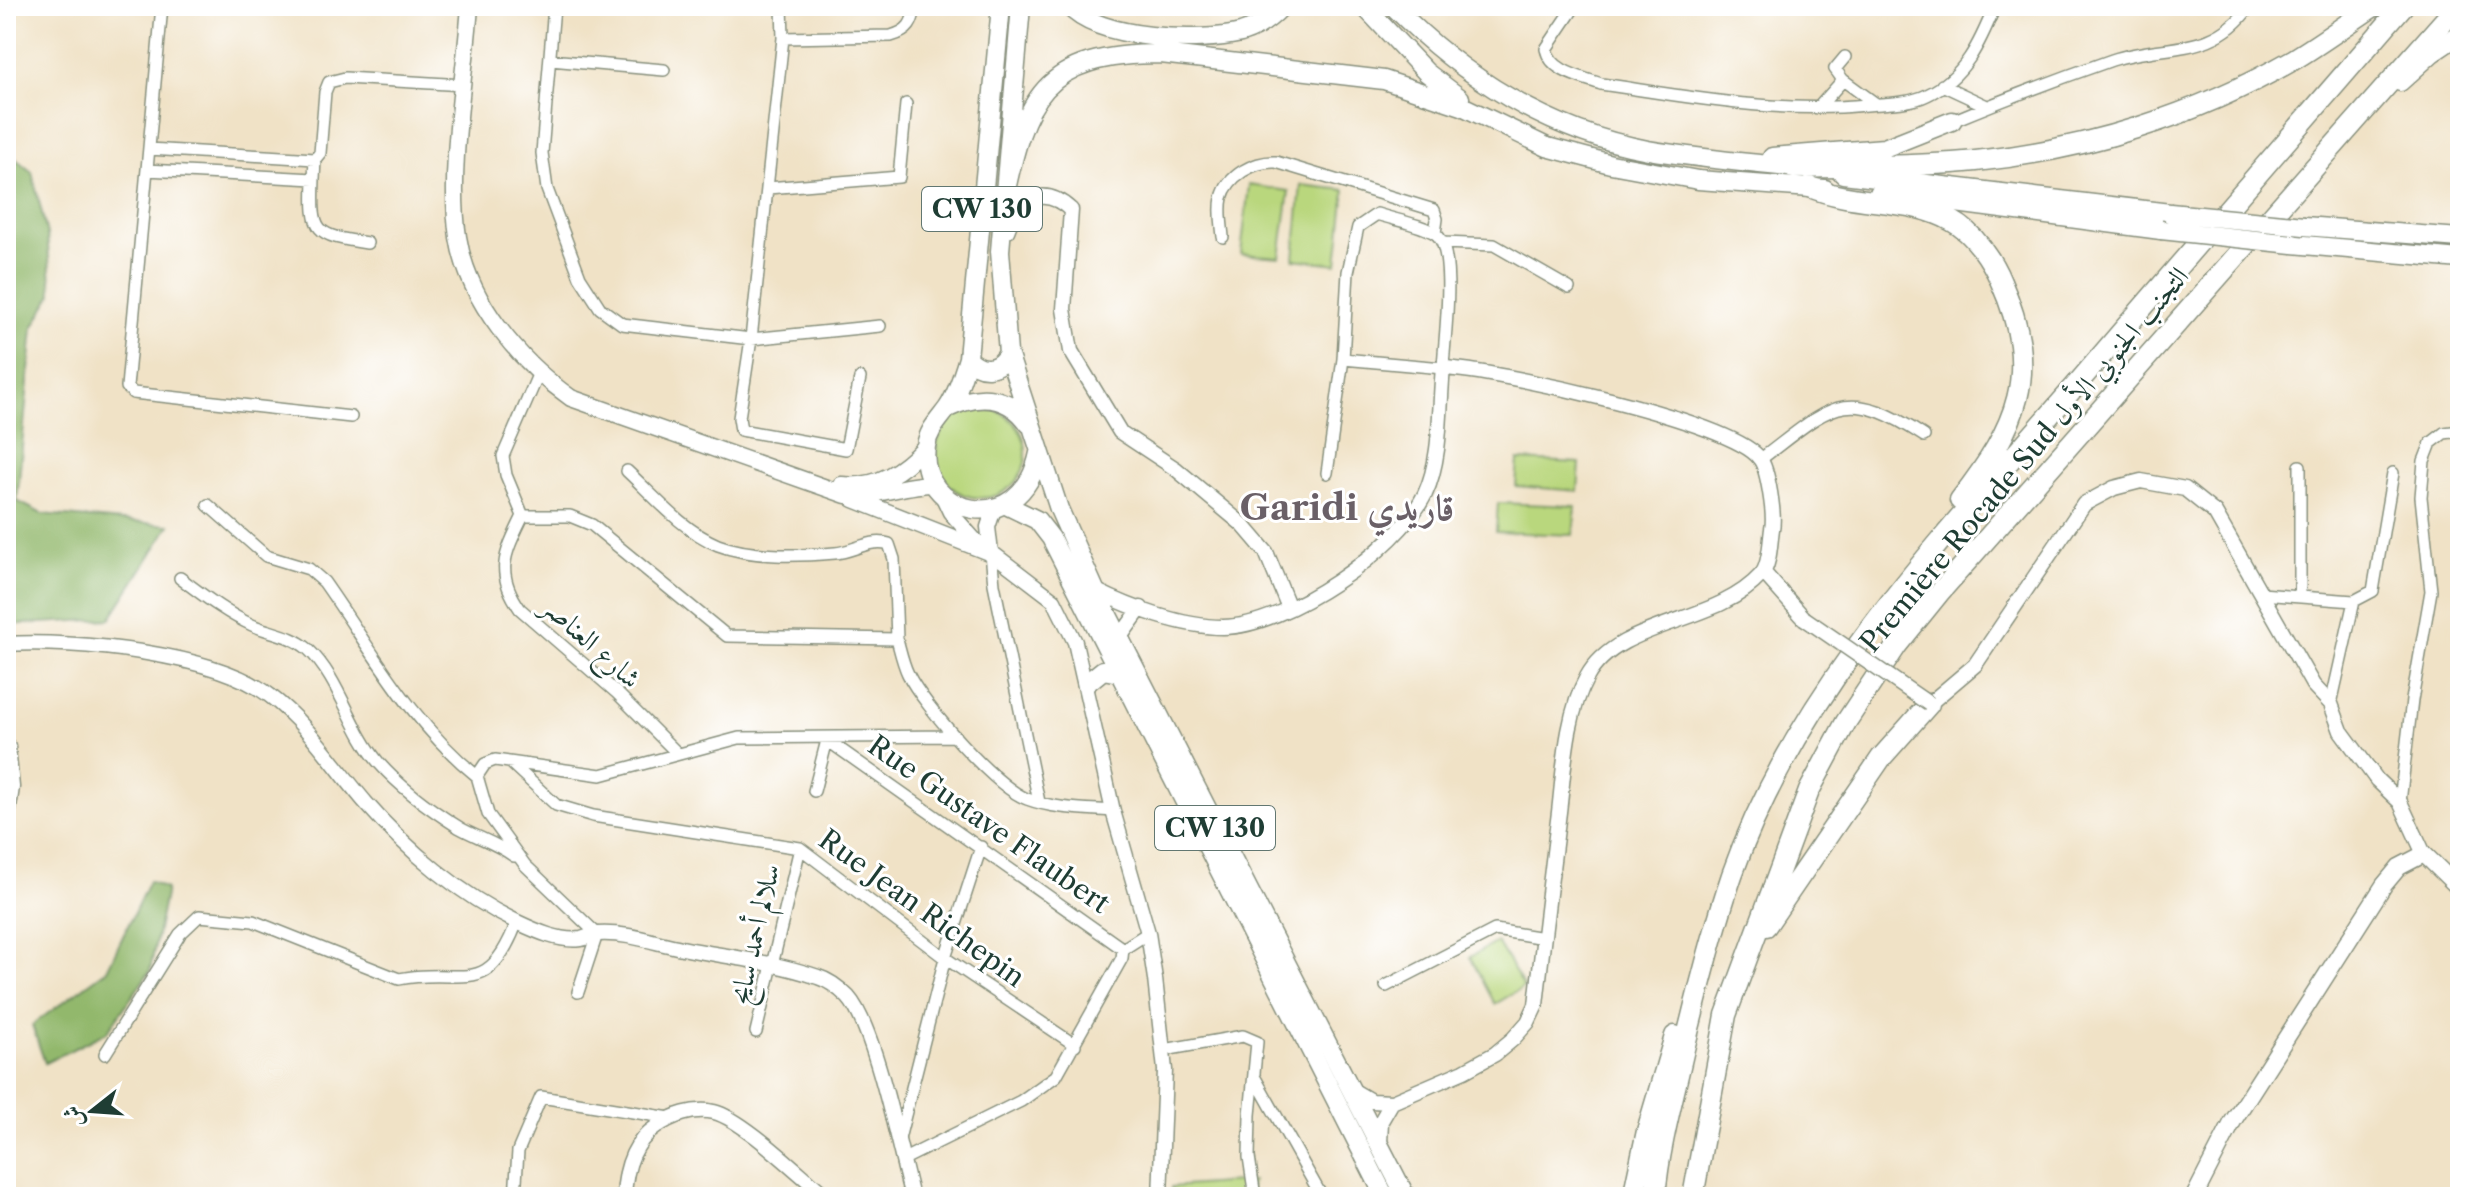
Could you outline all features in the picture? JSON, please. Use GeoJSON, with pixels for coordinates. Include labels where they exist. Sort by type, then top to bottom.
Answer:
{"type":"FeatureCollection","features":[{"type":"Feature","properties":{"kind":"highway"},"geometry":{"type":"LineString","coordinates":[[1793,168],[1974,161],[2028,154],[2111,135],[2175,114],[2251,81],[2293,59],[2374,6]]}},
{"type":"Feature","properties":{"kind":"highway","name":"Première Rocade Sud التجنب الجنوبي الأول"},"geometry":{"type":"LineString","coordinates":[[1655,1197],[1658,1167],[1691,1019],[1733,874],[1772,788],[1809,720],[1900,593],[2403,6]]}},
{"type":"Feature","properties":{"kind":"highway","name":"Première Rocade Sud التجنب الجنوبي الأول"},"geometry":{"type":"LineString","coordinates":[[1693,1197],[1711,1084],[1726,1015],[1809,791],[1846,722],[1897,645],[2457,6]]}},
{"type":"Feature","properties":{"kind":"highway"},"geometry":{"type":"LineString","coordinates":[[1810,187],[1838,196],[1917,209],[1952,221],[1975,241],[1994,268],[2018,330],[2022,358],[2018,396],[2006,434],[1992,458],[1918,553],[1900,593]]}},
{"type":"Feature","properties":{"kind":"highway"},"geometry":{"type":"LineString","coordinates":[[1746,956],[1881,758],[1929,704]]}},
{"type":"Feature","properties":{"kind":"highway"},"geometry":{"type":"LineString","coordinates":[[1633,1197],[1647,1131],[1689,987],[1733,874]]}},
{"type":"Feature","properties":{"kind":"main road"},"geometry":{"type":"LineString","coordinates":[[470,6],[455,205],[459,240],[470,278],[494,319],[538,375],[571,398],[803,479],[991,553]]}},
{"type":"Feature","properties":{"kind":"main road","name":"CW 130"},"geometry":{"type":"LineString","coordinates":[[948,408],[968,358],[1001,6]]}},
{"type":"Feature","properties":{"kind":"main road","name":"CW 130"},"geometry":{"type":"LineString","coordinates":[[1021,6],[1000,251],[1008,353],[1032,428]]}},
{"type":"Feature","properties":{"kind":"main road"},"geometry":{"type":"LineString","coordinates":[[1069,6],[1076,13],[1107,28],[1167,37],[1217,37],[1245,32],[1270,19],[1282,6]]}},
{"type":"Feature","properties":{"kind":"main road"},"geometry":{"type":"LineString","coordinates":[[1364,6],[1426,72],[1499,123]]}},
{"type":"Feature","properties":{"kind":"main road"},"geometry":{"type":"LineString","coordinates":[[1393,6],[1479,81],[1569,127],[1614,140],[1712,160],[1793,168],[2166,221],[2293,244],[2460,259]]}},
{"type":"Feature","properties":{"kind":"main road"},"geometry":{"type":"LineString","coordinates":[[2369,105],[2460,34]]}},
{"type":"Feature","properties":{"kind":"main road"},"geometry":{"type":"LineString","coordinates":[[1003,204],[1015,144],[1038,96],[1054,78],[1078,65],[1129,54],[1161,54],[1384,80],[1436,96],[1547,147],[1611,164],[1698,180],[1932,197],[2166,221],[2304,226],[2460,238]]}},
{"type":"Feature","properties":{"kind":"main road"},"geometry":{"type":"LineString","coordinates":[[1712,160],[1884,148],[1952,121]]}},
{"type":"Feature","properties":{"kind":"main road"},"geometry":{"type":"LineString","coordinates":[[968,358],[977,367],[990,369],[1001,364],[1008,353]]}},
{"type":"Feature","properties":{"kind":"main road"},"geometry":{"type":"LineString","coordinates":[[803,479],[848,486],[871,484],[898,473],[926,446],[938,419],[948,408],[966,399],[987,397],[1006,402],[1022,414],[1032,428],[1039,453],[1029,484],[1000,507],[965,507],[938,488],[913,485],[869,496],[846,495]]}},
{"type":"Feature","properties":{"kind":"main road"},"geometry":{"type":"LineString","coordinates":[[926,446],[926,459],[938,488]]}},
{"type":"Feature","properties":{"kind":"main road","name":"CW 130"},"geometry":{"type":"LineString","coordinates":[[1039,453],[1067,530],[1095,590],[1406,1197]]}},
{"type":"Feature","properties":{"kind":"main road","name":"CW 130"},"geometry":{"type":"LineString","coordinates":[[1000,507],[1028,513],[1045,528],[1385,1197]]}},
{"type":"Feature","properties":{"kind":"main road"},"geometry":{"type":"LineString","coordinates":[[1087,683],[1103,670],[1119,673]]}},
{"type":"Feature","properties":{"kind":"main road"},"geometry":{"type":"LineString","coordinates":[[6,747],[10,787],[6,815]]}},
{"type":"Feature","properties":{"kind":"main road"},"geometry":{"type":"LineString","coordinates":[[2194,1197],[2233,1121],[2384,885],[2399,867],[2424,854],[2460,889]]}},
{"type":"Feature","properties":{"kind":"street"},"geometry":{"type":"LineString","coordinates":[[162,6],[127,387],[133,393],[351,417]]}},
{"type":"Feature","properties":{"kind":"street"},"geometry":{"type":"LineString","coordinates":[[554,6],[542,153],[547,189],[575,266],[600,308],[622,324],[751,339],[880,326]]}},
{"type":"Feature","properties":{"kind":"street"},"geometry":{"type":"LineString","coordinates":[[782,6],[783,38],[751,339],[739,418],[741,430],[747,434],[846,449],[851,441],[860,378]]}},
{"type":"Feature","properties":{"kind":"street"},"geometry":{"type":"LineString","coordinates":[[783,38],[891,36],[903,33],[913,22],[915,6]]}},
{"type":"Feature","properties":{"kind":"street"},"geometry":{"type":"LineString","coordinates":[[1575,6],[1546,49],[1552,63],[1572,74],[1601,84],[1721,102],[1818,108],[1876,104],[1926,95],[1964,67],[1977,49],[1995,6]]}},
{"type":"Feature","properties":{"kind":"street"},"geometry":{"type":"LineString","coordinates":[[1952,121],[2117,58],[2211,40],[2236,24],[2250,6]]}},
{"type":"Feature","properties":{"kind":"street"},"geometry":{"type":"LineString","coordinates":[[1845,57],[1835,69],[1843,80],[1876,104]]}},
{"type":"Feature","properties":{"kind":"street"},"geometry":{"type":"LineString","coordinates":[[550,60],[664,70]]}},
{"type":"Feature","properties":{"kind":"street"},"geometry":{"type":"LineString","coordinates":[[367,243],[326,237],[320,233],[313,216],[315,159],[320,153],[325,92],[329,82],[345,78],[464,85]]}},
{"type":"Feature","properties":{"kind":"street"},"geometry":{"type":"LineString","coordinates":[[1818,108],[1843,80]]}},
{"type":"Feature","properties":{"kind":"street"},"geometry":{"type":"LineString","coordinates":[[1942,85],[1987,106]]}},
{"type":"Feature","properties":{"kind":"street"},"geometry":{"type":"LineString","coordinates":[[768,188],[899,177],[906,104]]}},
{"type":"Feature","properties":{"kind":"street"},"geometry":{"type":"LineString","coordinates":[[149,149],[315,159]]}},
{"type":"Feature","properties":{"kind":"street"},"geometry":{"type":"LineString","coordinates":[[1095,590],[1141,608],[1221,627],[1250,625],[1289,608],[1350,572],[1402,527],[1425,493],[1435,455],[1448,262],[1439,238],[1434,210],[1276,162],[1261,161],[1245,169],[1225,190],[1221,201],[1223,237]]}},
{"type":"Feature","properties":{"kind":"street"},"geometry":{"type":"LineString","coordinates":[[147,170],[314,179]]}},
{"type":"Feature","properties":{"kind":"street"},"geometry":{"type":"LineString","coordinates":[[1000,251],[1014,210],[1026,201],[1043,196],[1061,201],[1071,210],[1064,309],[1071,351],[1120,432],[1176,469],[1243,525],[1260,544],[1289,608]]}},
{"type":"Feature","properties":{"kind":"street"},"geometry":{"type":"LineString","coordinates":[[1327,473],[1343,359],[1348,272],[1358,227],[1377,214],[1439,238],[1494,245],[1569,288]]}},
{"type":"Feature","properties":{"kind":"street"},"geometry":{"type":"LineString","coordinates":[[1343,359],[1464,368],[1587,393],[1739,442],[1761,459],[1774,518],[1764,573],[1736,597],[1622,644],[1598,659],[1577,703],[1564,773],[1536,1005],[1528,1022],[1495,1054],[1392,1102],[1371,1101],[1354,1091]]}},
{"type":"Feature","properties":{"kind":"street"},"geometry":{"type":"LineString","coordinates":[[538,375],[503,456],[506,475],[523,516],[570,516],[592,525],[727,636],[897,639]]}},
{"type":"Feature","properties":{"kind":"street"},"geometry":{"type":"LineString","coordinates":[[1761,459],[1820,415],[1855,404],[1889,413],[1924,436]]}},
{"type":"Feature","properties":{"kind":"street"},"geometry":{"type":"LineString","coordinates":[[2400,802],[2412,700],[2431,591],[2421,497],[2424,461],[2431,443],[2444,433],[2460,431]]}},
{"type":"Feature","properties":{"kind":"street"},"geometry":{"type":"LineString","coordinates":[[2300,466],[2300,596]]}},
{"type":"Feature","properties":{"kind":"street"},"geometry":{"type":"LineString","coordinates":[[627,471],[702,536],[732,549],[772,554],[837,553],[874,543],[889,544],[894,559],[897,639],[908,674],[955,736],[1025,799],[1113,811]]}},
{"type":"Feature","properties":{"kind":"street"},"geometry":{"type":"LineString","coordinates":[[2261,594],[2354,601],[2373,591],[2393,473]]}},
{"type":"Feature","properties":{"kind":"street"},"geometry":{"type":"LineString","coordinates":[[1764,573],[1804,618],[1929,704],[1975,665],[2084,504],[2114,488],[2141,481],[2185,489],[2215,513],[2313,685],[2331,704],[2341,731],[2377,780],[2400,802],[2424,854]]}},
{"type":"Feature","properties":{"kind":"street"},"geometry":{"type":"LineString","coordinates":[[938,488],[955,518],[991,553],[1054,600],[1066,621],[1087,683],[1113,811],[1148,933],[1164,1050],[1160,1197]]}},
{"type":"Feature","properties":{"kind":"street"},"geometry":{"type":"LineString","coordinates":[[208,505],[266,556],[309,569],[324,582],[412,712],[438,743],[477,776],[488,814],[525,865]]}},
{"type":"Feature","properties":{"kind":"street"},"geometry":{"type":"LineString","coordinates":[[1000,507],[988,527],[994,584],[1039,802]]}},
{"type":"Feature","properties":{"kind":"street","name":"شارع العناصر"},"geometry":{"type":"LineString","coordinates":[[523,516],[503,560],[511,596],[520,609],[617,693],[677,753]]}},
{"type":"Feature","properties":{"kind":"street"},"geometry":{"type":"LineString","coordinates":[[180,578],[230,614],[307,648],[333,685],[360,738],[380,764],[423,803],[463,830],[497,844],[525,865],[597,934]]}},
{"type":"Feature","properties":{"kind":"street"},"geometry":{"type":"LineString","coordinates":[[2331,704],[2354,601]]}},
{"type":"Feature","properties":{"kind":"street"},"geometry":{"type":"LineString","coordinates":[[1120,637],[1141,608]]}},
{"type":"Feature","properties":{"kind":"street"},"geometry":{"type":"LineString","coordinates":[[6,644],[60,643],[113,649],[213,668],[242,679],[287,710],[369,805],[419,856],[472,896],[517,922],[561,938],[581,939],[597,934],[820,977],[847,996],[857,1009],[899,1140],[912,1197]]}},
{"type":"Feature","properties":{"kind":"street"},"geometry":{"type":"LineString","coordinates":[[477,776],[485,764],[495,760],[601,775],[739,738],[827,740],[955,736]]}},
{"type":"Feature","properties":{"kind":"street"},"geometry":{"type":"LineString","coordinates":[[814,791],[827,740]]}},
{"type":"Feature","properties":{"kind":"street","name":"Rue Gustave Flaubert"},"geometry":{"type":"LineString","coordinates":[[827,740],[1123,949]]}},
{"type":"Feature","properties":{"kind":"street","name":"Rue Jean Richepin"},"geometry":{"type":"LineString","coordinates":[[509,762],[556,805],[593,816],[800,848],[945,958],[1075,1045]]}},
{"type":"Feature","properties":{"kind":"street"},"geometry":{"type":"LineString","coordinates":[[899,1140],[945,958],[981,847]]}},
{"type":"Feature","properties":{"kind":"street","name":"سلالم أحمد سايح"},"geometry":{"type":"LineString","coordinates":[[756,1032],[800,848]]}},
{"type":"Feature","properties":{"kind":"street"},"geometry":{"type":"LineString","coordinates":[[105,1054],[180,934],[199,916],[253,921],[399,979],[423,974],[458,977],[487,970],[505,952],[517,922]]}},
{"type":"Feature","properties":{"kind":"street"},"geometry":{"type":"LineString","coordinates":[[1386,986],[1495,930],[1544,938]]}},
{"type":"Feature","properties":{"kind":"street"},"geometry":{"type":"LineString","coordinates":[[902,1160],[1021,1101],[1056,1076],[1122,958],[1123,949],[1148,933]]}},
{"type":"Feature","properties":{"kind":"street"},"geometry":{"type":"LineString","coordinates":[[578,992],[597,934]]}},
{"type":"Feature","properties":{"kind":"street"},"geometry":{"type":"LineString","coordinates":[[1164,1050],[1251,1037],[1259,1047],[1249,1157],[1255,1197]]}},
{"type":"Feature","properties":{"kind":"street"},"geometry":{"type":"LineString","coordinates":[[1255,1078],[1322,1197]]}},
{"type":"Feature","properties":{"kind":"street"},"geometry":{"type":"LineString","coordinates":[[515,1197],[518,1151],[541,1097],[670,1118]]}},
{"type":"Feature","properties":{"kind":"street"},"geometry":{"type":"LineString","coordinates":[[1380,1144],[1381,1121],[1392,1102]]}},
{"type":"Feature","properties":{"kind":"street"},"geometry":{"type":"LineString","coordinates":[[624,1197],[633,1153],[653,1128],[670,1118],[702,1111],[734,1121],[827,1197]]}},
{"type":"Feature","properties":{"kind":"green space"},"geometry":{"type":"Polygon","coordinates":[[[6,151],[32,172],[47,234],[52,294],[33,328],[17,501],[42,514],[170,525],[110,619],[6,625],[6,151]]]}},
{"type":"Feature","properties":{"kind":"green space"},"geometry":{"type":"Polygon","coordinates":[[[1249,185],[1289,191],[1280,257],[1241,254],[1249,185]]]}},
{"type":"Feature","properties":{"kind":"green space"},"geometry":{"type":"Polygon","coordinates":[[[1301,185],[1345,190],[1337,264],[1294,259],[1301,185]]]}},
{"type":"Feature","properties":{"kind":"green space"},"geometry":{"type":"Polygon","coordinates":[[[981,408],[998,412],[1013,421],[1022,436],[1026,453],[1022,470],[1013,485],[998,494],[981,498],[964,494],[949,485],[940,470],[936,453],[940,436],[949,421],[964,412],[981,408]]]}},
{"type":"Feature","properties":{"kind":"green space"},"geometry":{"type":"Polygon","coordinates":[[[1518,460],[1580,463],[1578,491],[1516,486],[1518,460]]]}},
{"type":"Feature","properties":{"kind":"green space"},"geometry":{"type":"Polygon","coordinates":[[[1498,503],[1576,506],[1573,535],[1496,532],[1498,503]]]}},
{"type":"Feature","properties":{"kind":"green space"},"geometry":{"type":"Polygon","coordinates":[[[149,881],[166,889],[150,971],[107,1032],[45,1063],[32,1025],[107,970],[149,881]]]}},
{"type":"Feature","properties":{"kind":"green space"},"geometry":{"type":"Polygon","coordinates":[[[1497,942],[1524,987],[1495,1004],[1470,957],[1497,942]]]}},
{"type":"Feature","properties":{"kind":"green space"},"geometry":{"type":"Polygon","coordinates":[[[1252,1181],[1249,1197],[1171,1197],[1171,1187],[1252,1181]]]}},
{"type":"Feature","properties":{"kind":"district","name":"Garidi قاريدي"},"geometry":{"type":"Point","coordinates":[1347,507]}}]}
